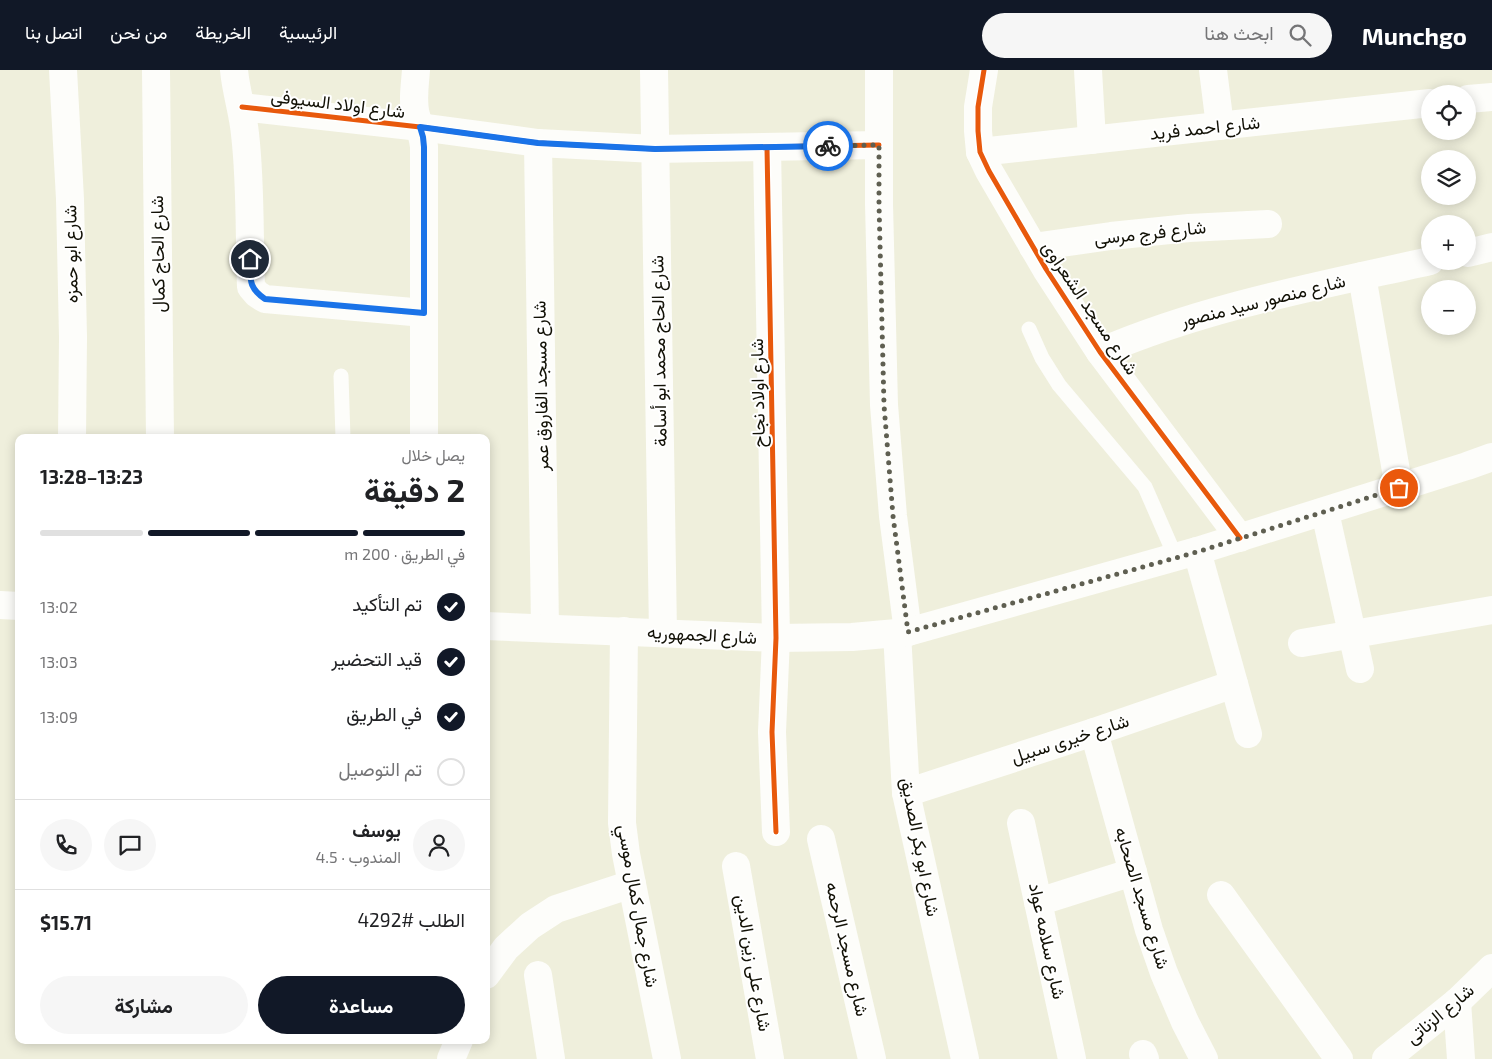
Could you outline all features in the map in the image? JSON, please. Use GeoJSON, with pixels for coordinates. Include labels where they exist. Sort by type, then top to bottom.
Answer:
{"type":"FeatureCollection","features":[{"type":"Feature","properties":{"kind":"street","name":"شارع ابو حمزه"},"geometry":{"type":"LineString","coordinates":[[63,70],[70,199],[73,336],[72,434]]}},
{"type":"Feature","properties":{"kind":"street","name":"شارع الحاج كمال"},"geometry":{"type":"LineString","coordinates":[[156,70],[160,434]]}},
{"type":"Feature","properties":{"kind":"street"},"geometry":{"type":"LineString","coordinates":[[234,70],[242,107],[248,166],[251,287],[265,299],[424,313]]}},
{"type":"Feature","properties":{"kind":"street"},"geometry":{"type":"LineString","coordinates":[[416,70],[414,98],[424,147],[424,434]]}},
{"type":"Feature","properties":{"kind":"street","name":"شارع الحاج محمد ابو أسامة"},"geometry":{"type":"LineString","coordinates":[[654,70],[664,633]]}},
{"type":"Feature","properties":{"kind":"street","name":"شارع ابو بكر الصديق"},"geometry":{"type":"LineString","coordinates":[[879,70],[879,204],[884,405],[903,632],[906,793],[965,1059]]}},
{"type":"Feature","properties":{"kind":"street","name":"شارع مسجد الشعراوى"},"geometry":{"type":"LineString","coordinates":[[984,70],[978,107],[978,130],[980,152],[988,171],[1033,247],[1100,352],[1240,538]]}},
{"type":"Feature","properties":{"kind":"street"},"geometry":{"type":"LineString","coordinates":[[1088,70],[1092,140]]}},
{"type":"Feature","properties":{"kind":"street"},"geometry":{"type":"LineString","coordinates":[[1213,70],[1220,126]]}},
{"type":"Feature","properties":{"kind":"street"},"geometry":{"type":"LineString","coordinates":[[1476,98],[1492,97]]}},
{"type":"Feature","properties":{"kind":"street","name":"شارع احمد فريد"},"geometry":{"type":"LineString","coordinates":[[980,152],[1421,104]]}},
{"type":"Feature","properties":{"kind":"street","name":"شارع اولاد السيوفى"},"geometry":{"type":"LineString","coordinates":[[242,107],[420,127],[538,143],[655,149],[879,145]]}},
{"type":"Feature","properties":{"kind":"street","name":"شارع مسجد الفاروق عمر"},"geometry":{"type":"LineString","coordinates":[[538,143],[545,628]]}},
{"type":"Feature","properties":{"kind":"street","name":"شارع اولاد نجاح"},"geometry":{"type":"LineString","coordinates":[[767,148],[776,638],[772,732],[776,832]]}},
{"type":"Feature","properties":{"kind":"street","name":"شارع فرج مرسى"},"geometry":{"type":"LineString","coordinates":[[1033,247],[1180,229],[1268,224]]}},
{"type":"Feature","properties":{"kind":"street"},"geometry":{"type":"LineString","coordinates":[[1476,251],[1492,248]]}},
{"type":"Feature","properties":{"kind":"street","name":"شارع منصور سيد منصور"},"geometry":{"type":"LineString","coordinates":[[1100,352],[1181,321],[1248,302],[1421,263]]}},
{"type":"Feature","properties":{"kind":"street"},"geometry":{"type":"LineString","coordinates":[[1362,276],[1399,488]]}},
{"type":"Feature","properties":{"kind":"street","name":"شارع الجمهوريه"},"geometry":{"type":"LineString","coordinates":[[490,626],[776,638],[852,637],[903,632],[1186,555],[1325,512],[1467,466],[1492,456]]}},
{"type":"Feature","properties":{"kind":"street"},"geometry":{"type":"LineString","coordinates":[[1325,512],[1360,669]]}},
{"type":"Feature","properties":{"kind":"street"},"geometry":{"type":"LineString","coordinates":[[1186,555],[1234,684],[1248,734]]}},
{"type":"Feature","properties":{"kind":"street"},"geometry":{"type":"LineString","coordinates":[[0,605],[15,606]]}},
{"type":"Feature","properties":{"kind":"street"},"geometry":{"type":"LineString","coordinates":[[1302,644],[1492,610]]}},
{"type":"Feature","properties":{"kind":"street","name":"شارع جمال كمال موسي"},"geometry":{"type":"LineString","coordinates":[[624,631],[622,824],[626,854],[667,1059]]}},
{"type":"Feature","properties":{"kind":"street","name":"شارع خيرى سبيل"},"geometry":{"type":"LineString","coordinates":[[906,793],[1234,684]]}},
{"type":"Feature","properties":{"kind":"street","name":"شارع مسجد الصحابه"},"geometry":{"type":"LineString","coordinates":[[1094,732],[1149,930],[1164,973],[1204,1059]]}},
{"type":"Feature","properties":{"kind":"street","name":"شارع سلامه عواد"},"geometry":{"type":"LineString","coordinates":[[1021,823],[1072,1059]]}},
{"type":"Feature","properties":{"kind":"street","name":"شارع مسجد الرحمه"},"geometry":{"type":"LineString","coordinates":[[821,839],[872,1059]]}},
{"type":"Feature","properties":{"kind":"street","name":"شارع على زين الدين"},"geometry":{"type":"LineString","coordinates":[[736,866],[770,1059]]}},
{"type":"Feature","properties":{"kind":"street"},"geometry":{"type":"LineString","coordinates":[[1038,902],[1133,872]]}},
{"type":"Feature","properties":{"kind":"street"},"geometry":{"type":"LineString","coordinates":[[490,970],[506,948],[530,926],[556,909],[632,884]]}},
{"type":"Feature","properties":{"kind":"street"},"geometry":{"type":"LineString","coordinates":[[1221,894],[1339,1059]]}},
{"type":"Feature","properties":{"kind":"street","name":"شارع الزناتى"},"geometry":{"type":"LineString","coordinates":[[1386,1059],[1457,1002],[1492,968]]}},
{"type":"Feature","properties":{"kind":"street"},"geometry":{"type":"LineString","coordinates":[[538,974],[551,1059]]}},
{"type":"Feature","properties":{"kind":"street"},"geometry":{"type":"LineString","coordinates":[[1457,1002],[1462,1059]]}},
{"type":"Feature","properties":{"kind":"street"},"geometry":{"type":"LineString","coordinates":[[451,1059],[457,1044]]}},
{"type":"Feature","properties":{"kind":"lane"},"geometry":{"type":"LineString","coordinates":[[1029,329],[1042,358],[1058,385],[1145,487],[1186,555]]}},
{"type":"Feature","properties":{"kind":"lane"},"geometry":{"type":"LineString","coordinates":[[341,376],[343,434]]}},
{"type":"Feature","properties":{"kind":"cycle path"},"geometry":{"type":"LineString","coordinates":[[984,70],[978,107],[978,131],[980,152],[989,171],[1046,269],[1100,352],[1240,538]]}},
{"type":"Feature","properties":{"kind":"cycle path"},"geometry":{"type":"LineString","coordinates":[[242,107],[420,127],[538,143],[655,149],[879,145]]}},
{"type":"Feature","properties":{"kind":"cycle path"},"geometry":{"type":"LineString","coordinates":[[767,148],[776,638],[772,732],[776,832]]}},
{"type":"Feature","properties":{"kind":"way so far"},"geometry":{"type":"LineString","coordinates":[[828,146],[879,145],[884,405],[893,516],[908,632],[1197,552],[1399,488]]}},
{"type":"Feature","properties":{"kind":"route"},"geometry":{"type":"LineString","coordinates":[[250,259],[251,287],[265,299],[424,313],[424,147],[420,127],[538,143],[655,149],[828,146]]}}]}
